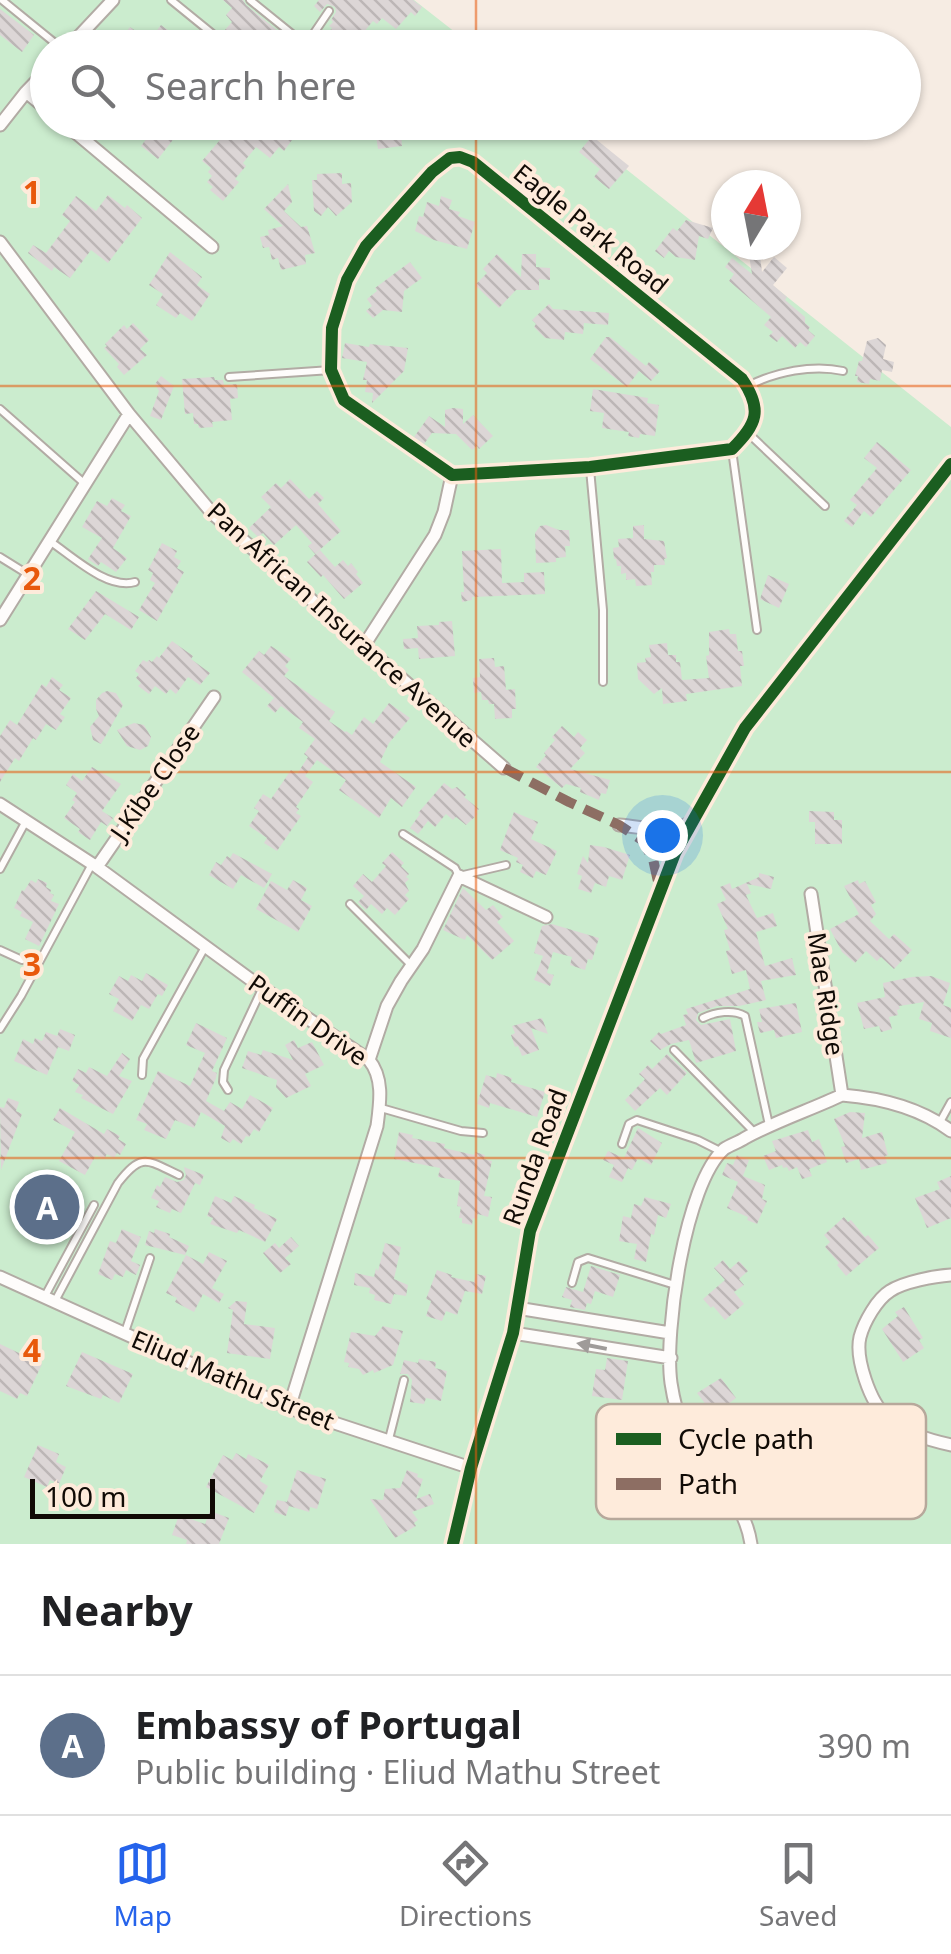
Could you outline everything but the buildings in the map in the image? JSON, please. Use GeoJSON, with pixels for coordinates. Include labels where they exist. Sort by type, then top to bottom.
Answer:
{"type":"FeatureCollection","features":[{"type":"Feature","properties":{"kind":"street"},"geometry":{"type":"LineString","coordinates":[[82,30],[111,1]]}},
{"type":"Feature","properties":{"kind":"street"},"geometry":{"type":"LineString","coordinates":[[0,125],[30,88]]}},
{"type":"Feature","properties":{"kind":"street"},"geometry":{"type":"LineString","coordinates":[[26,92],[30,95]]}},
{"type":"Feature","properties":{"kind":"street"},"geometry":{"type":"LineString","coordinates":[[84,140],[212,247]]}},
{"type":"Feature","properties":{"kind":"street","name":"Eagle Park Road"},"geometry":{"type":"LineString","coordinates":[[331,370],[332,328],[347,280],[366,246],[432,172],[450,158],[460,158],[473,162],[747,387]]}},
{"type":"Feature","properties":{"kind":"street","name":"Pan African Insurance Avenue"},"geometry":{"type":"LineString","coordinates":[[0,242],[129,414],[212,513],[504,768]]}},
{"type":"Feature","properties":{"kind":"street"},"geometry":{"type":"LineString","coordinates":[[331,370],[344,400],[452,475],[590,467],[732,449],[748,434],[755,418],[754,398],[747,387]]}},
{"type":"Feature","properties":{"kind":"street"},"geometry":{"type":"LineString","coordinates":[[0,620],[129,414]]}},
{"type":"Feature","properties":{"kind":"street","name":"Runda Road"},"geometry":{"type":"LineString","coordinates":[[453,1544],[471,1468],[514,1333],[530,1230],[676,853],[745,728],[951,464]]}},
{"type":"Feature","properties":{"kind":"street"},"geometry":{"type":"LineString","coordinates":[[363,647],[434,536],[452,475]]}},
{"type":"Feature","properties":{"kind":"street","name":"J.Kibe Close"},"geometry":{"type":"LineString","coordinates":[[94,865],[214,697]]}},
{"type":"Feature","properties":{"kind":"street","name":"Puffin Drive"},"geometry":{"type":"LineString","coordinates":[[0,804],[94,865],[378,1070],[378,1126],[289,1408]]}},
{"type":"Feature","properties":{"kind":"street"},"geometry":{"type":"LineString","coordinates":[[619,825],[664,830],[690,823]]}},
{"type":"Feature","properties":{"kind":"street"},"geometry":{"type":"LineString","coordinates":[[369,1060],[387,1006],[423,949],[459,876],[546,917]]}},
{"type":"Feature","properties":{"kind":"street","name":"Mae Ridge"},"geometry":{"type":"LineString","coordinates":[[811,894],[842,1096]]}},
{"type":"Feature","properties":{"kind":"street"},"geometry":{"type":"LineString","coordinates":[[677,1404],[671,1382],[670,1333],[684,1240],[698,1194],[722,1152],[769,1125],[842,1096],[897,1104],[951,1131]]}},
{"type":"Feature","properties":{"kind":"street"},"geometry":{"type":"LineString","coordinates":[[877,1404],[860,1361],[860,1337],[873,1309],[889,1291],[951,1275]]}},
{"type":"Feature","properties":{"kind":"street","name":"Eliud Mathu Street"},"geometry":{"type":"LineString","coordinates":[[0,1277],[289,1408],[471,1468]]}},
{"type":"Feature","properties":{"kind":"street"},"geometry":{"type":"LineString","coordinates":[[517,1308],[670,1333]]}},
{"type":"Feature","properties":{"kind":"street"},"geometry":{"type":"LineString","coordinates":[[514,1333],[671,1358]]}},
{"type":"Feature","properties":{"kind":"street"},"geometry":{"type":"LineString","coordinates":[[926,1439],[951,1445]]}},
{"type":"Feature","properties":{"kind":"street"},"geometry":{"type":"LineString","coordinates":[[743,1519],[751,1544]]}},
{"type":"Feature","properties":{"kind":"lane"},"geometry":{"type":"LineString","coordinates":[[2,0],[41,30]]}},
{"type":"Feature","properties":{"kind":"lane"},"geometry":{"type":"LineString","coordinates":[[170,0],[208,30]]}},
{"type":"Feature","properties":{"kind":"lane"},"geometry":{"type":"LineString","coordinates":[[250,0],[287,30]]}},
{"type":"Feature","properties":{"kind":"lane"},"geometry":{"type":"LineString","coordinates":[[316,30],[329,11]]}},
{"type":"Feature","properties":{"kind":"lane"},"geometry":{"type":"LineString","coordinates":[[747,387],[764,378],[824,367],[843,371]]}},
{"type":"Feature","properties":{"kind":"lane"},"geometry":{"type":"LineString","coordinates":[[229,377],[331,370]]}},
{"type":"Feature","properties":{"kind":"lane"},"geometry":{"type":"LineString","coordinates":[[0,409],[86,484]]}},
{"type":"Feature","properties":{"kind":"lane"},"geometry":{"type":"LineString","coordinates":[[748,434],[825,506]]}},
{"type":"Feature","properties":{"kind":"lane"},"geometry":{"type":"LineString","coordinates":[[732,449],[757,630]]}},
{"type":"Feature","properties":{"kind":"lane"},"geometry":{"type":"LineString","coordinates":[[590,467],[603,610],[603,682]]}},
{"type":"Feature","properties":{"kind":"lane"},"geometry":{"type":"LineString","coordinates":[[50,541],[105,578],[118,584],[135,582]]}},
{"type":"Feature","properties":{"kind":"lane"},"geometry":{"type":"LineString","coordinates":[[0,557],[29,576]]}},
{"type":"Feature","properties":{"kind":"lane"},"geometry":{"type":"LineString","coordinates":[[0,869],[26,820]]}},
{"type":"Feature","properties":{"kind":"lane"},"geometry":{"type":"LineString","coordinates":[[403,834],[455,868],[459,876],[506,865]]}},
{"type":"Feature","properties":{"kind":"lane"},"geometry":{"type":"LineString","coordinates":[[0,1029],[94,865]]}},
{"type":"Feature","properties":{"kind":"lane"},"geometry":{"type":"LineString","coordinates":[[350,904],[411,966]]}},
{"type":"Feature","properties":{"kind":"lane"},"geometry":{"type":"LineString","coordinates":[[142,1075],[143,1059],[206,946]]}},
{"type":"Feature","properties":{"kind":"lane"},"geometry":{"type":"LineString","coordinates":[[0,950],[22,960]]}},
{"type":"Feature","properties":{"kind":"lane"},"geometry":{"type":"LineString","coordinates":[[228,1090],[222,1082],[224,1070],[263,988]]}},
{"type":"Feature","properties":{"kind":"lane"},"geometry":{"type":"LineString","coordinates":[[703,1018],[738,1012],[745,1016],[769,1125]]}},
{"type":"Feature","properties":{"kind":"lane"},"geometry":{"type":"LineString","coordinates":[[674,1050],[755,1133]]}},
{"type":"Feature","properties":{"kind":"lane"},"geometry":{"type":"LineString","coordinates":[[940,1123],[951,1102]]}},
{"type":"Feature","properties":{"kind":"lane"},"geometry":{"type":"LineString","coordinates":[[380,1108],[461,1131],[483,1133]]}},
{"type":"Feature","properties":{"kind":"lane"},"geometry":{"type":"LineString","coordinates":[[622,1144],[629,1124],[637,1120],[722,1152]]}},
{"type":"Feature","properties":{"kind":"lane"},"geometry":{"type":"LineString","coordinates":[[49,1299],[128,1169],[145,1161],[179,1174]]}},
{"type":"Feature","properties":{"kind":"lane"},"geometry":{"type":"LineString","coordinates":[[49,1299],[94,1206]]}},
{"type":"Feature","properties":{"kind":"lane"},"geometry":{"type":"LineString","coordinates":[[124,1333],[150,1258]]}},
{"type":"Feature","properties":{"kind":"lane"},"geometry":{"type":"LineString","coordinates":[[572,1283],[578,1262],[588,1258],[678,1285]]}},
{"type":"Feature","properties":{"kind":"lane"},"geometry":{"type":"LineString","coordinates":[[389,1440],[404,1380]]}},
{"type":"Feature","properties":{"kind":"green space"},"geometry":{"type":"Polygon","coordinates":[[[0,0],[414,0],[452,30],[30,30],[30,140],[589,140],[711,237],[711,260],[741,260],[951,427],[951,1544],[0,1544],[0,0]]]}},
{"type":"Feature","properties":{"kind":"marked path"},"geometry":{"type":"LineString","coordinates":[[504,768],[642,840],[653,859],[659,886]]}},
{"type":"Feature","properties":{"kind":"cycle path"},"geometry":{"type":"LineString","coordinates":[[460,157],[473,162],[742,379],[753,400],[754,416],[747,432],[732,449],[590,467],[452,475],[344,400],[331,370],[332,328],[347,280],[366,246],[432,172],[450,158],[460,157]]}},
{"type":"Feature","properties":{"kind":"cycle path"},"geometry":{"type":"LineString","coordinates":[[453,1544],[471,1468],[513,1333],[530,1231],[675,853],[745,728],[951,464]]}},
{"type":"Feature","properties":{"kind":"place","name":"Embassy of Portugal"},"geometry":{"type":"Point","coordinates":[47,1207]}}]}
